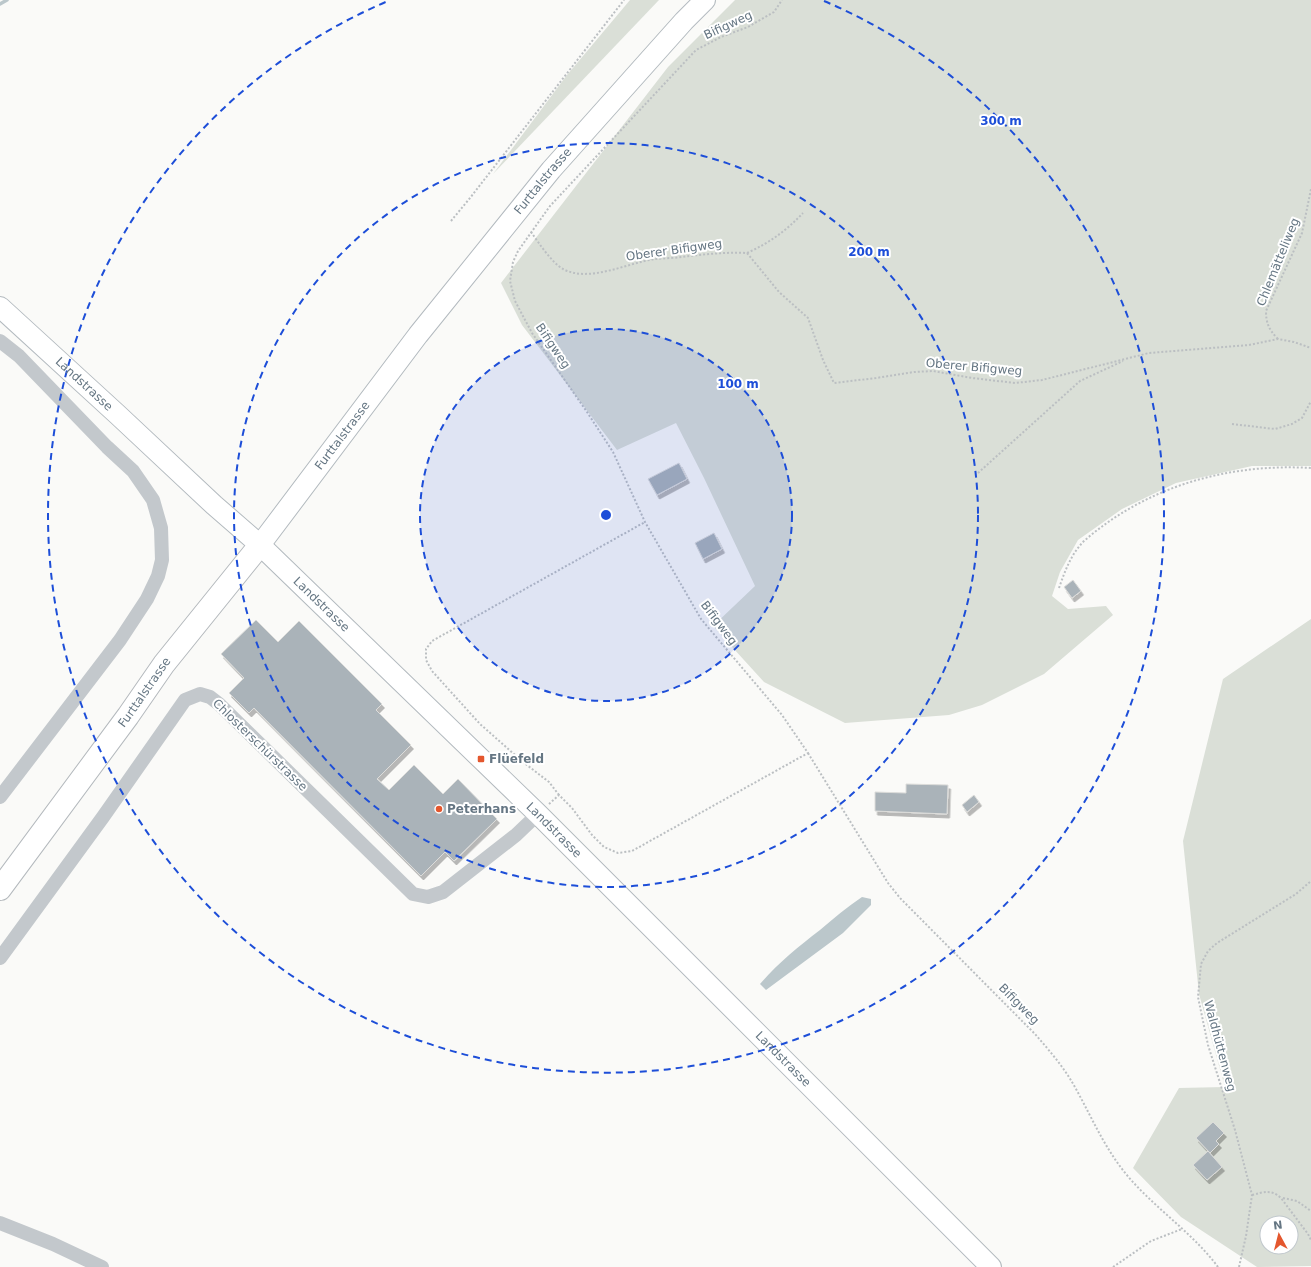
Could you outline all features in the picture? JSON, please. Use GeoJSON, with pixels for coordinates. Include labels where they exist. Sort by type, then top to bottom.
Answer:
{"type":"FeatureCollection","features":[{"type":"Feature","properties":{"kind":"highway","name":"Furttalstrasse"},"geometry":{"type":"LineString","coordinates":[[0,889],[128,716],[164,664],[260,545]]}},
{"type":"Feature","properties":{"kind":"main road","name":"Furttalstrasse"},"geometry":{"type":"LineString","coordinates":[[260,545],[418,336],[550,170],[684,21],[706,0]]}},
{"type":"Feature","properties":{"kind":"main road","name":"Landstrasse"},"geometry":{"type":"LineString","coordinates":[[0,307],[260,545],[538,814],[991,1267]]}},
{"type":"Feature","properties":{"kind":"street"},"geometry":{"type":"LineString","coordinates":[[0,341],[19,356],[107,447],[133,471],[153,500],[161,528],[162,560],[158,576],[147,599],[120,640],[0,797]]}},
{"type":"Feature","properties":{"kind":"street","name":"Chlosterschürstrasse"},"geometry":{"type":"LineString","coordinates":[[0,958],[103,817],[185,700],[200,694],[210,697],[219,704],[413,894],[428,897],[443,892],[516,835],[538,814]]}},
{"type":"Feature","properties":{"kind":"street"},"geometry":{"type":"LineString","coordinates":[[0,1223],[53,1244],[102,1267]]}},
{"type":"Feature","properties":{"kind":"path"},"geometry":{"type":"LineString","coordinates":[[451,221],[624,0]]}},
{"type":"Feature","properties":{"kind":"path","name":"Bifigweg"},"geometry":{"type":"LineString","coordinates":[[782,0],[774,12],[748,26],[721,36],[696,50],[550,206],[518,251],[511,269],[510,281],[515,301],[532,333],[613,452],[645,522],[701,619],[782,715],[808,753],[888,883],[900,898],[1050,1050],[1072,1081],[1113,1156],[1126,1174],[1146,1195],[1197,1242],[1218,1267]]}},
{"type":"Feature","properties":{"kind":"path","name":"Chlemätteliweg"},"geometry":{"type":"LineString","coordinates":[[1278,339],[1267,324],[1266,311],[1302,233],[1311,189]]}},
{"type":"Feature","properties":{"kind":"path"},"geometry":{"type":"LineString","coordinates":[[747,253],[778,236],[790,227],[803,213]]}},
{"type":"Feature","properties":{"kind":"path","name":"Oberer Bifigweg"},"geometry":{"type":"LineString","coordinates":[[531,232],[556,263],[567,271],[591,275],[636,263],[655,260],[718,253],[747,253],[779,292],[808,318],[823,360],[834,383],[914,372],[933,371],[972,378],[1015,383],[1042,380],[1150,352],[1249,345],[1278,339],[1294,342],[1311,348]]}},
{"type":"Feature","properties":{"kind":"path"},"geometry":{"type":"LineString","coordinates":[[978,473],[1080,381],[1127,358]]}},
{"type":"Feature","properties":{"kind":"path"},"geometry":{"type":"LineString","coordinates":[[1232,424],[1275,429],[1292,424],[1302,418],[1311,402]]}},
{"type":"Feature","properties":{"kind":"path"},"geometry":{"type":"LineString","coordinates":[[1059,588],[1071,558],[1084,541],[1122,512],[1160,492],[1176,486],[1236,471],[1272,468],[1311,468]]}},
{"type":"Feature","properties":{"kind":"path"},"geometry":{"type":"LineString","coordinates":[[645,522],[432,641],[426,649],[426,660],[432,671],[480,724],[522,762],[549,782],[572,808],[592,835],[604,847],[618,853],[632,851],[808,753]]}},
{"type":"Feature","properties":{"kind":"path"},"geometry":{"type":"LineString","coordinates":[[538,814],[559,795]]}},
{"type":"Feature","properties":{"kind":"path","name":"Waldhüttenweg"},"geometry":{"type":"LineString","coordinates":[[1239,1267],[1246,1236],[1252,1195],[1235,1130],[1208,1045],[1202,1019],[1198,997],[1201,964],[1208,951],[1217,943],[1296,894],[1311,881]]}},
{"type":"Feature","properties":{"kind":"path"},"geometry":{"type":"LineString","coordinates":[[1252,1195],[1267,1192],[1276,1193],[1311,1240]]}},
{"type":"Feature","properties":{"kind":"path"},"geometry":{"type":"LineString","coordinates":[[1281,1198],[1297,1201],[1311,1211]]}},
{"type":"Feature","properties":{"kind":"path"},"geometry":{"type":"LineString","coordinates":[[1113,1267],[1151,1241],[1182,1229]]}},
{"type":"Feature","properties":{"kind":"shaded area"},"geometry":{"type":"Polygon","coordinates":[[[630,0],[659,0],[493,174],[567,75],[630,0]]]}},
{"type":"Feature","properties":{"kind":"shaded area"},"geometry":{"type":"Polygon","coordinates":[[[735,0],[1311,0],[1311,466],[1252,466],[1176,483],[1122,509],[1078,540],[1060,572],[1052,596],[1068,609],[1106,606],[1113,615],[1044,674],[982,705],[949,715],[845,723],[764,682],[713,626],[755,586],[704,478],[676,423],[617,450],[522,325],[501,283],[668,67],[735,0]]]}},
{"type":"Feature","properties":{"kind":"shaded area"},"geometry":{"type":"Polygon","coordinates":[[[1311,619],[1311,1266],[1257,1267],[1181,1217],[1133,1168],[1179,1088],[1225,1087],[1199,994],[1183,841],[1223,679],[1311,619]]]}},
{"type":"Feature","properties":{"kind":"shaded area"},"geometry":{"type":"Polygon","coordinates":[[[862,897],[871,899],[871,905],[843,933],[766,990],[760,984],[796,949],[862,897]]]}},
{"type":"Feature","properties":{"kind":"building"},"geometry":{"type":"Polygon","coordinates":[[[679,463],[687,479],[657,495],[648,479],[679,463]]]}},
{"type":"Feature","properties":{"kind":"building"},"geometry":{"type":"Polygon","coordinates":[[[714,533],[722,549],[703,559],[695,543],[714,533]]]}},
{"type":"Feature","properties":{"kind":"building"},"geometry":{"type":"Polygon","coordinates":[[[1073,580],[1081,591],[1072,598],[1064,587],[1073,580]]]}},
{"type":"Feature","properties":{"kind":"building"},"geometry":{"type":"Polygon","coordinates":[[[256,620],[278,642],[299,621],[382,704],[376,710],[411,745],[377,779],[389,790],[414,765],[443,794],[458,779],[497,819],[454,861],[445,852],[421,876],[254,708],[249,713],[229,693],[244,678],[221,654],[256,620]]]}},
{"type":"Feature","properties":{"kind":"building"},"geometry":{"type":"Polygon","coordinates":[[[906,784],[948,785],[947,814],[875,811],[875,792],[906,793],[906,784]]]}},
{"type":"Feature","properties":{"kind":"building"},"geometry":{"type":"Polygon","coordinates":[[[974,795],[979,802],[967,812],[962,805],[974,795]]]}},
{"type":"Feature","properties":{"kind":"building"},"geometry":{"type":"Polygon","coordinates":[[[1213,1122],[1224,1133],[1216,1141],[1219,1144],[1210,1153],[1196,1138],[1213,1122]]]}},
{"type":"Feature","properties":{"kind":"building"},"geometry":{"type":"Polygon","coordinates":[[[1208,1151],[1222,1167],[1207,1180],[1193,1165],[1208,1151]]]}},
{"type":"Feature","properties":{"kind":"waterway"},"geometry":{"type":"LineString","coordinates":[[0,4],[7,0]]}},
{"type":"Feature","properties":{"kind":"place","name":"Flüefeld"},"geometry":{"type":"Point","coordinates":[481,759]}},
{"type":"Feature","properties":{"kind":"place","name":"Peterhans"},"geometry":{"type":"Point","coordinates":[439,809]}}]}
